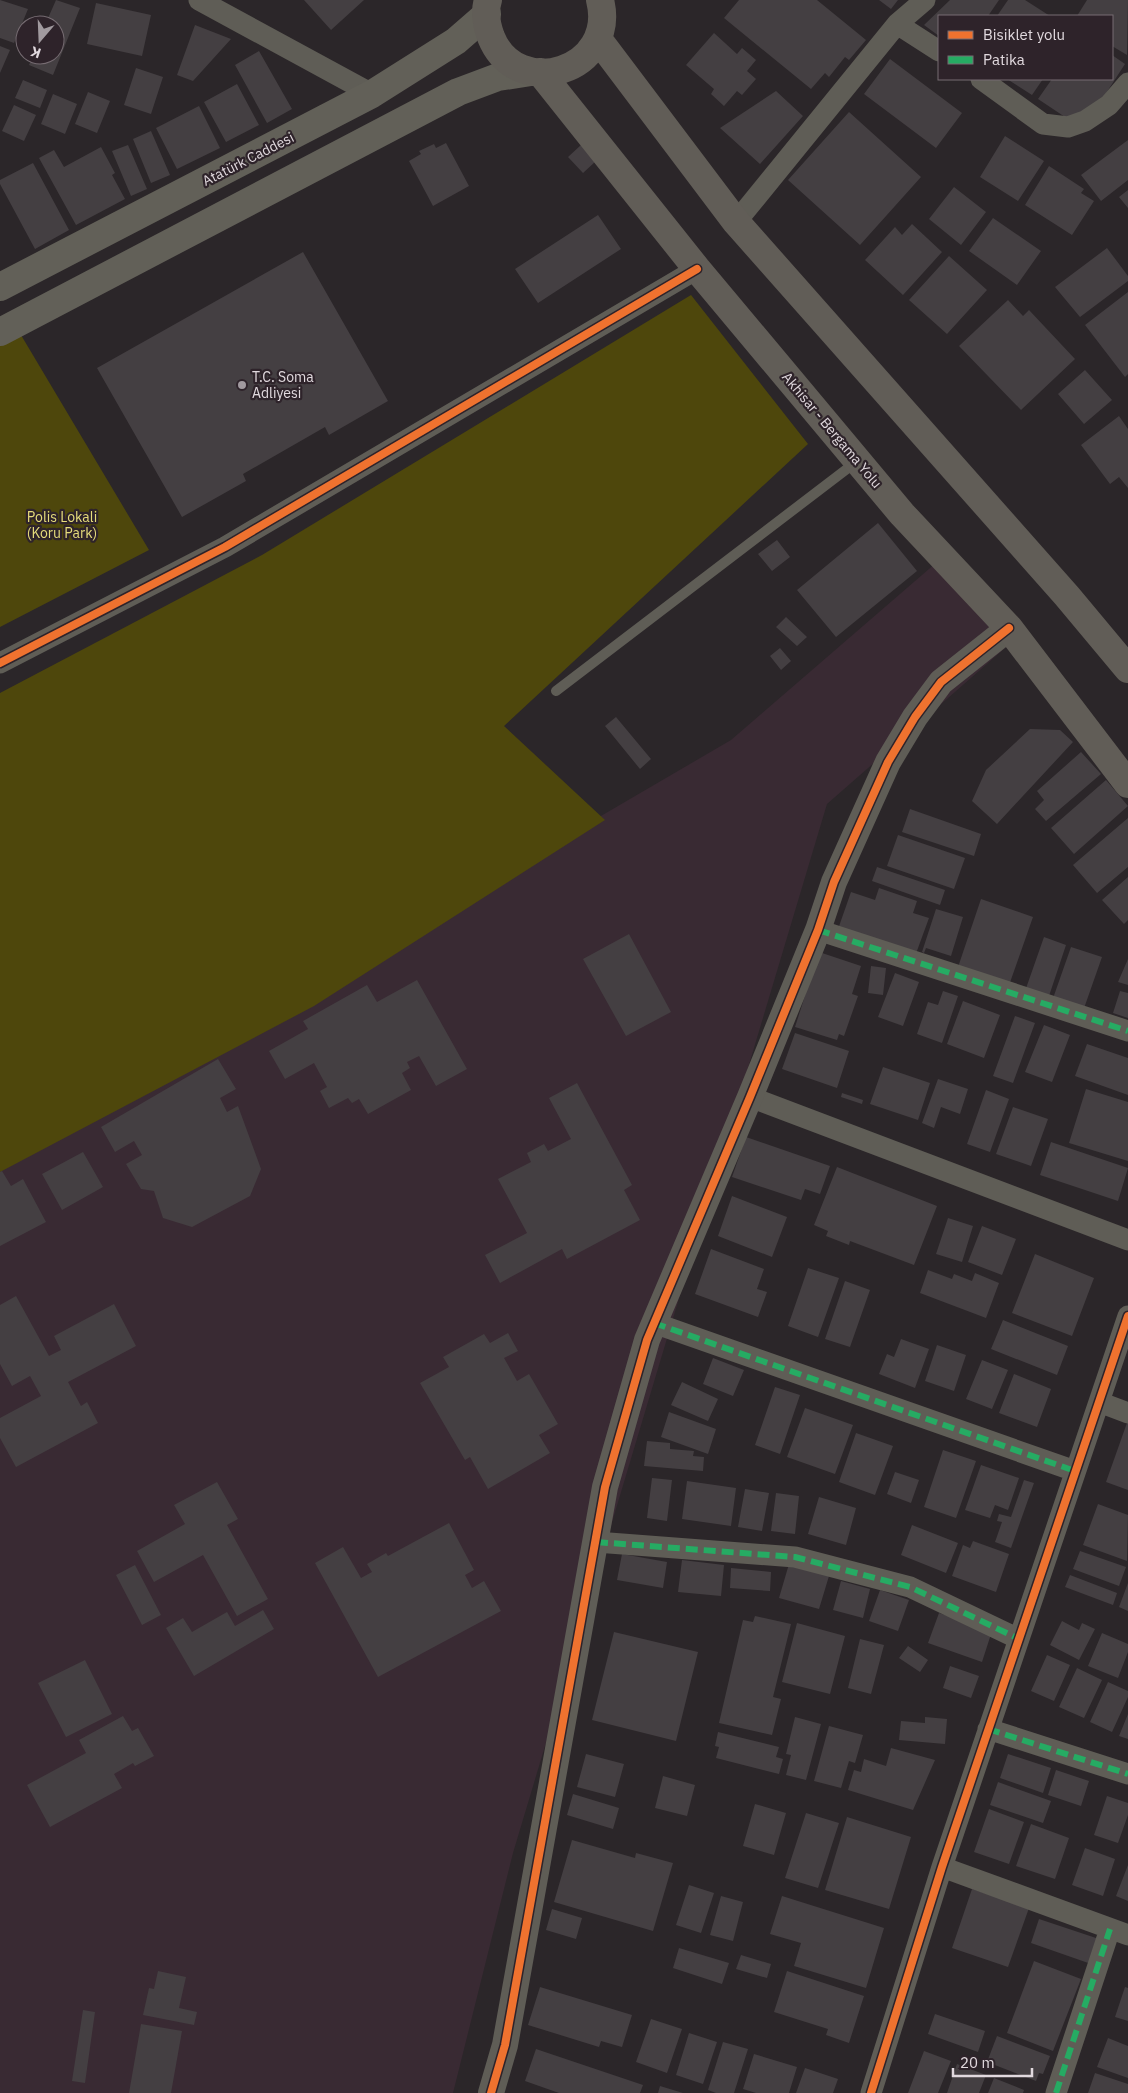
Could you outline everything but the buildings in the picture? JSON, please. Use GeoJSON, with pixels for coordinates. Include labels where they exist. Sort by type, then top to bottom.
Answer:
{"type":"FeatureCollection","features":[{"type":"Feature","properties":{"kind":"main road"},"geometry":{"type":"LineString","coordinates":[[0,332],[458,92],[498,77],[536,72],[553,72],[571,68],[586,55],[598,39],[603,14],[600,0]]}},
{"type":"Feature","properties":{"kind":"main road","name":"Atatürk Caddesi"},"geometry":{"type":"LineString","coordinates":[[0,287],[372,94],[456,41],[486,4]]}},
{"type":"Feature","properties":{"kind":"main road","name":"Akhisar - Bergama Yolu"},"geometry":{"type":"LineString","coordinates":[[486,4],[487,26],[495,47],[511,63],[536,72],[857,461],[902,514],[1008,628],[1128,784]]}},
{"type":"Feature","properties":{"kind":"main road"},"geometry":{"type":"LineString","coordinates":[[598,39],[736,222],[1067,596],[1128,669]]}},
{"type":"Feature","properties":{"kind":"street"},"geometry":{"type":"LineString","coordinates":[[199,0],[372,94]]}},
{"type":"Feature","properties":{"kind":"street"},"geometry":{"type":"LineString","coordinates":[[736,222],[897,24],[925,0]]}},
{"type":"Feature","properties":{"kind":"street"},"geometry":{"type":"LineString","coordinates":[[897,24],[938,50]]}},
{"type":"Feature","properties":{"kind":"street"},"geometry":{"type":"LineString","coordinates":[[982,80],[1043,124],[1068,128],[1085,121],[1109,105],[1128,83]]}},
{"type":"Feature","properties":{"kind":"street"},"geometry":{"type":"LineString","coordinates":[[0,663],[225,547],[697,269]]}},
{"type":"Feature","properties":{"kind":"street"},"geometry":{"type":"LineString","coordinates":[[491,2093],[505,2045],[605,1487],[646,1340],[750,1097],[818,930],[834,882],[870,798],[888,762],[915,717],[941,682],[1008,628]]}},
{"type":"Feature","properties":{"kind":"street"},"geometry":{"type":"LineString","coordinates":[[818,930],[1128,1031]]}},
{"type":"Feature","properties":{"kind":"street"},"geometry":{"type":"LineString","coordinates":[[750,1097],[1128,1240]]}},
{"type":"Feature","properties":{"kind":"street"},"geometry":{"type":"LineString","coordinates":[[870,2093],[988,1728],[1128,1316]]}},
{"type":"Feature","properties":{"kind":"street"},"geometry":{"type":"LineString","coordinates":[[654,1323],[1076,1471]]}},
{"type":"Feature","properties":{"kind":"street"},"geometry":{"type":"LineString","coordinates":[[1099,1402],[1128,1413]]}},
{"type":"Feature","properties":{"kind":"street"},"geometry":{"type":"LineString","coordinates":[[596,1542],[795,1558],[910,1587],[1019,1639]]}},
{"type":"Feature","properties":{"kind":"street"},"geometry":{"type":"LineString","coordinates":[[988,1728],[1128,1774]]}},
{"type":"Feature","properties":{"kind":"street"},"geometry":{"type":"LineString","coordinates":[[942,1867],[1119,1932],[1056,2093]]}},
{"type":"Feature","properties":{"kind":"lane"},"geometry":{"type":"LineString","coordinates":[[556,691],[857,461]]}},
{"type":"Feature","properties":{"kind":"shaded area"},"geometry":{"type":"Polygon","coordinates":[[[944,556],[1020,635],[827,804],[513,1853],[453,2093],[0,2093],[0,1167],[731,740],[944,556]]]}},
{"type":"Feature","properties":{"kind":"green space"},"geometry":{"type":"Polygon","coordinates":[[[691,295],[808,444],[504,726],[605,820],[314,1006],[0,1172],[0,693],[262,555],[691,295]]]}},
{"type":"Feature","properties":{"kind":"green space","name":"Polis Lokali (Koru Park)"},"geometry":{"type":"Polygon","coordinates":[[[18,330],[149,550],[0,627],[0,340],[18,330]]]}},
{"type":"Feature","properties":{"kind":"marked path"},"geometry":{"type":"LineString","coordinates":[[818,930],[1128,1031]]}},
{"type":"Feature","properties":{"kind":"marked path"},"geometry":{"type":"LineString","coordinates":[[654,1323],[1075,1471]]}},
{"type":"Feature","properties":{"kind":"marked path"},"geometry":{"type":"LineString","coordinates":[[596,1542],[795,1557],[910,1587],[1019,1639]]}},
{"type":"Feature","properties":{"kind":"marked path"},"geometry":{"type":"LineString","coordinates":[[988,1729],[1128,1774]]}},
{"type":"Feature","properties":{"kind":"marked path"},"geometry":{"type":"LineString","coordinates":[[1056,2093],[1110,1929]]}},
{"type":"Feature","properties":{"kind":"cycle path"},"geometry":{"type":"LineString","coordinates":[[0,663],[225,547],[697,269]]}},
{"type":"Feature","properties":{"kind":"cycle path"},"geometry":{"type":"LineString","coordinates":[[491,2093],[505,2045],[605,1487],[647,1340],[750,1097],[818,930],[834,882],[888,762],[915,717],[941,682],[1009,628]]}},
{"type":"Feature","properties":{"kind":"cycle path"},"geometry":{"type":"LineString","coordinates":[[871,2093],[942,1867],[1128,1316]]}},
{"type":"Feature","properties":{"kind":"place","name":"T.C. Soma Adliyesi"},"geometry":{"type":"Point","coordinates":[242,385]}}]}
